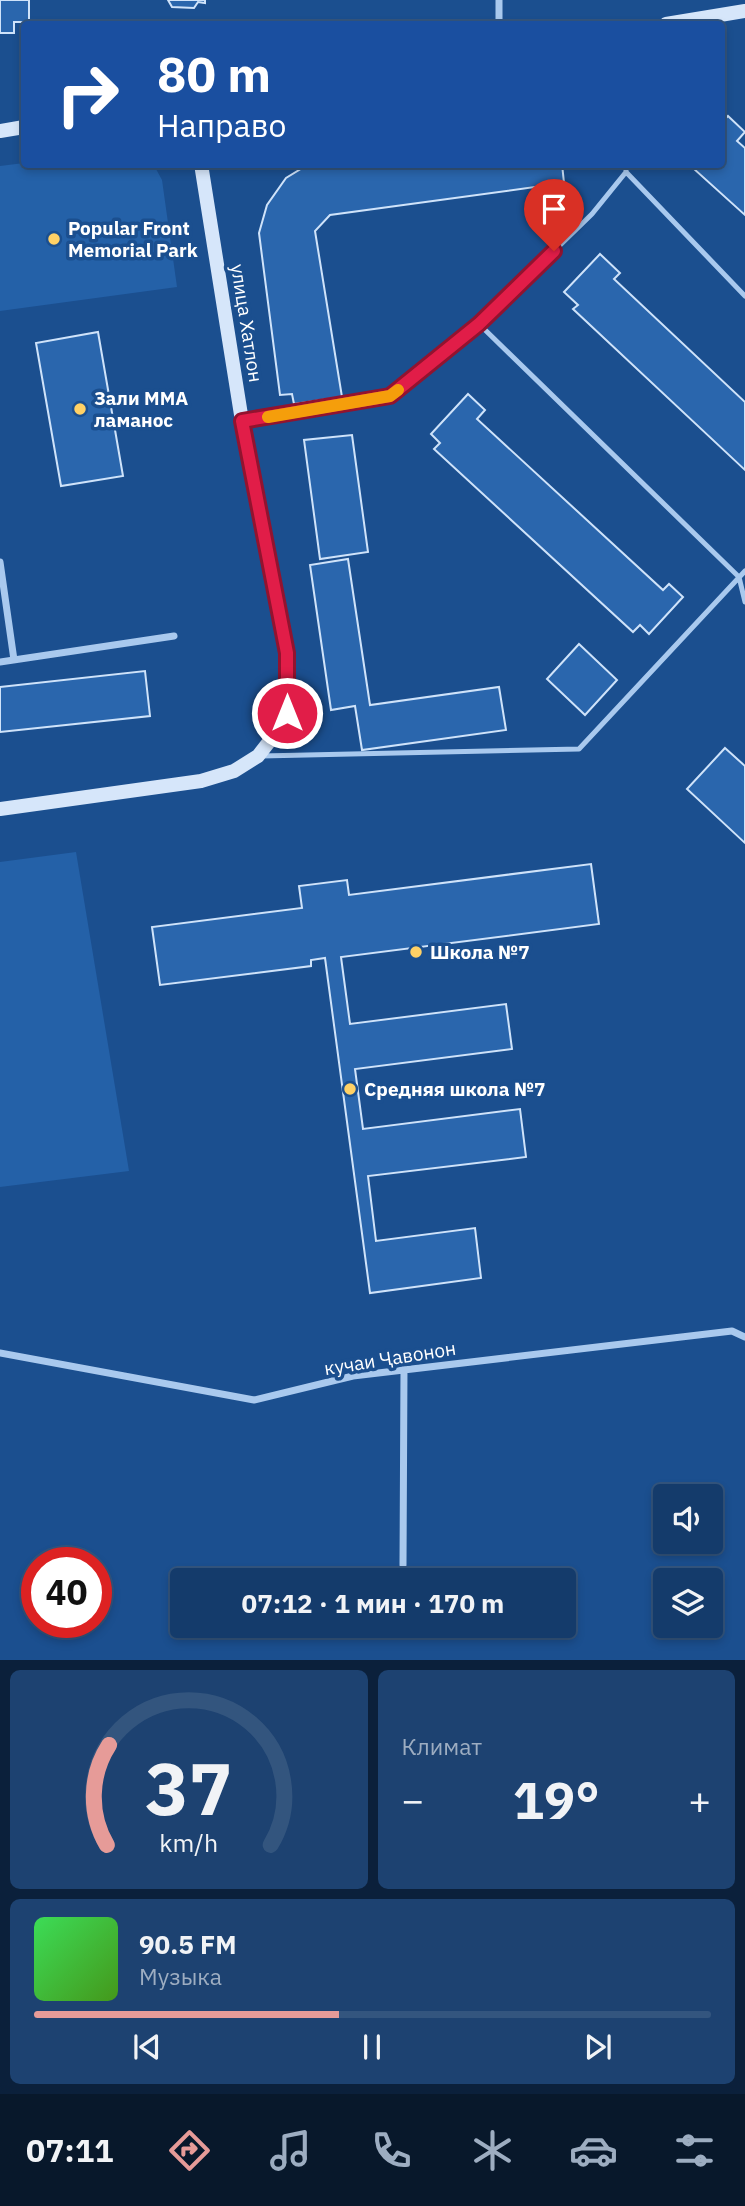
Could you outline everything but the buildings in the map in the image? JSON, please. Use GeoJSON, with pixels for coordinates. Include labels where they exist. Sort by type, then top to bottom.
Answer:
{"type":"FeatureCollection","features":[{"type":"Feature","properties":{"kind":"street"},"geometry":{"type":"LineString","coordinates":[[499,0],[499,21]]}},
{"type":"Feature","properties":{"kind":"street"},"geometry":{"type":"LineString","coordinates":[[684,21],[745,11]]}},
{"type":"Feature","properties":{"kind":"street"},"geometry":{"type":"LineString","coordinates":[[0,131],[21,128]]}},
{"type":"Feature","properties":{"kind":"street","name":"улица Хатлон"},"geometry":{"type":"LineString","coordinates":[[0,809],[201,781],[234,771],[258,756],[287,713],[287,653],[242,421],[202,168]]}},
{"type":"Feature","properties":{"kind":"street"},"geometry":{"type":"LineString","coordinates":[[0,562],[13,660]]}},
{"type":"Feature","properties":{"kind":"street"},"geometry":{"type":"LineString","coordinates":[[0,662],[174,636]]}},
{"type":"Feature","properties":{"kind":"street","name":"кучаи Ҷавонон"},"geometry":{"type":"LineString","coordinates":[[0,1353],[254,1400],[353,1376],[404,1369],[732,1331],[745,1337]]}},
{"type":"Feature","properties":{"kind":"street"},"geometry":{"type":"LineString","coordinates":[[403,1565],[404,1369]]}},
{"type":"Feature","properties":{"kind":"lane"},"geometry":{"type":"LineString","coordinates":[[242,421],[390,396],[479,324],[592,214],[626,168],[745,296]]}},
{"type":"Feature","properties":{"kind":"lane"},"geometry":{"type":"LineString","coordinates":[[479,324],[739,577],[745,602]]}},
{"type":"Feature","properties":{"kind":"lane"},"geometry":{"type":"LineString","coordinates":[[258,756],[579,750],[745,571]]}},
{"type":"Feature","properties":{"kind":"shaded area"},"geometry":{"type":"Polygon","coordinates":[[[21,163],[21,168],[155,168],[162,180],[177,287],[0,311],[0,166],[21,163]]]}},
{"type":"Feature","properties":{"kind":"shaded area"},"geometry":{"type":"Polygon","coordinates":[[[76,852],[129,1171],[0,1187],[0,862],[76,852]]]}},
{"type":"Feature","properties":{"kind":"slow traffic"},"geometry":{"type":"LineString","coordinates":[[268,417],[390,396],[398,390]]}},
{"type":"Feature","properties":{"kind":"place","name":"Popular Front Memorial Park"},"geometry":{"type":"Point","coordinates":[54,239]}},
{"type":"Feature","properties":{"kind":"place","name":"Зали MMA ламанос"},"geometry":{"type":"Point","coordinates":[80,409]}},
{"type":"Feature","properties":{"kind":"place","name":"Школа №7"},"geometry":{"type":"Point","coordinates":[416,952]}},
{"type":"Feature","properties":{"kind":"place","name":"Средняя школа №7"},"geometry":{"type":"Point","coordinates":[350,1089]}},
{"type":"Feature","properties":{"kind":"route"},"geometry":{"type":"LineString","coordinates":[[287,713],[287,653],[242,421],[390,396],[479,324],[554,251]]}}]}
